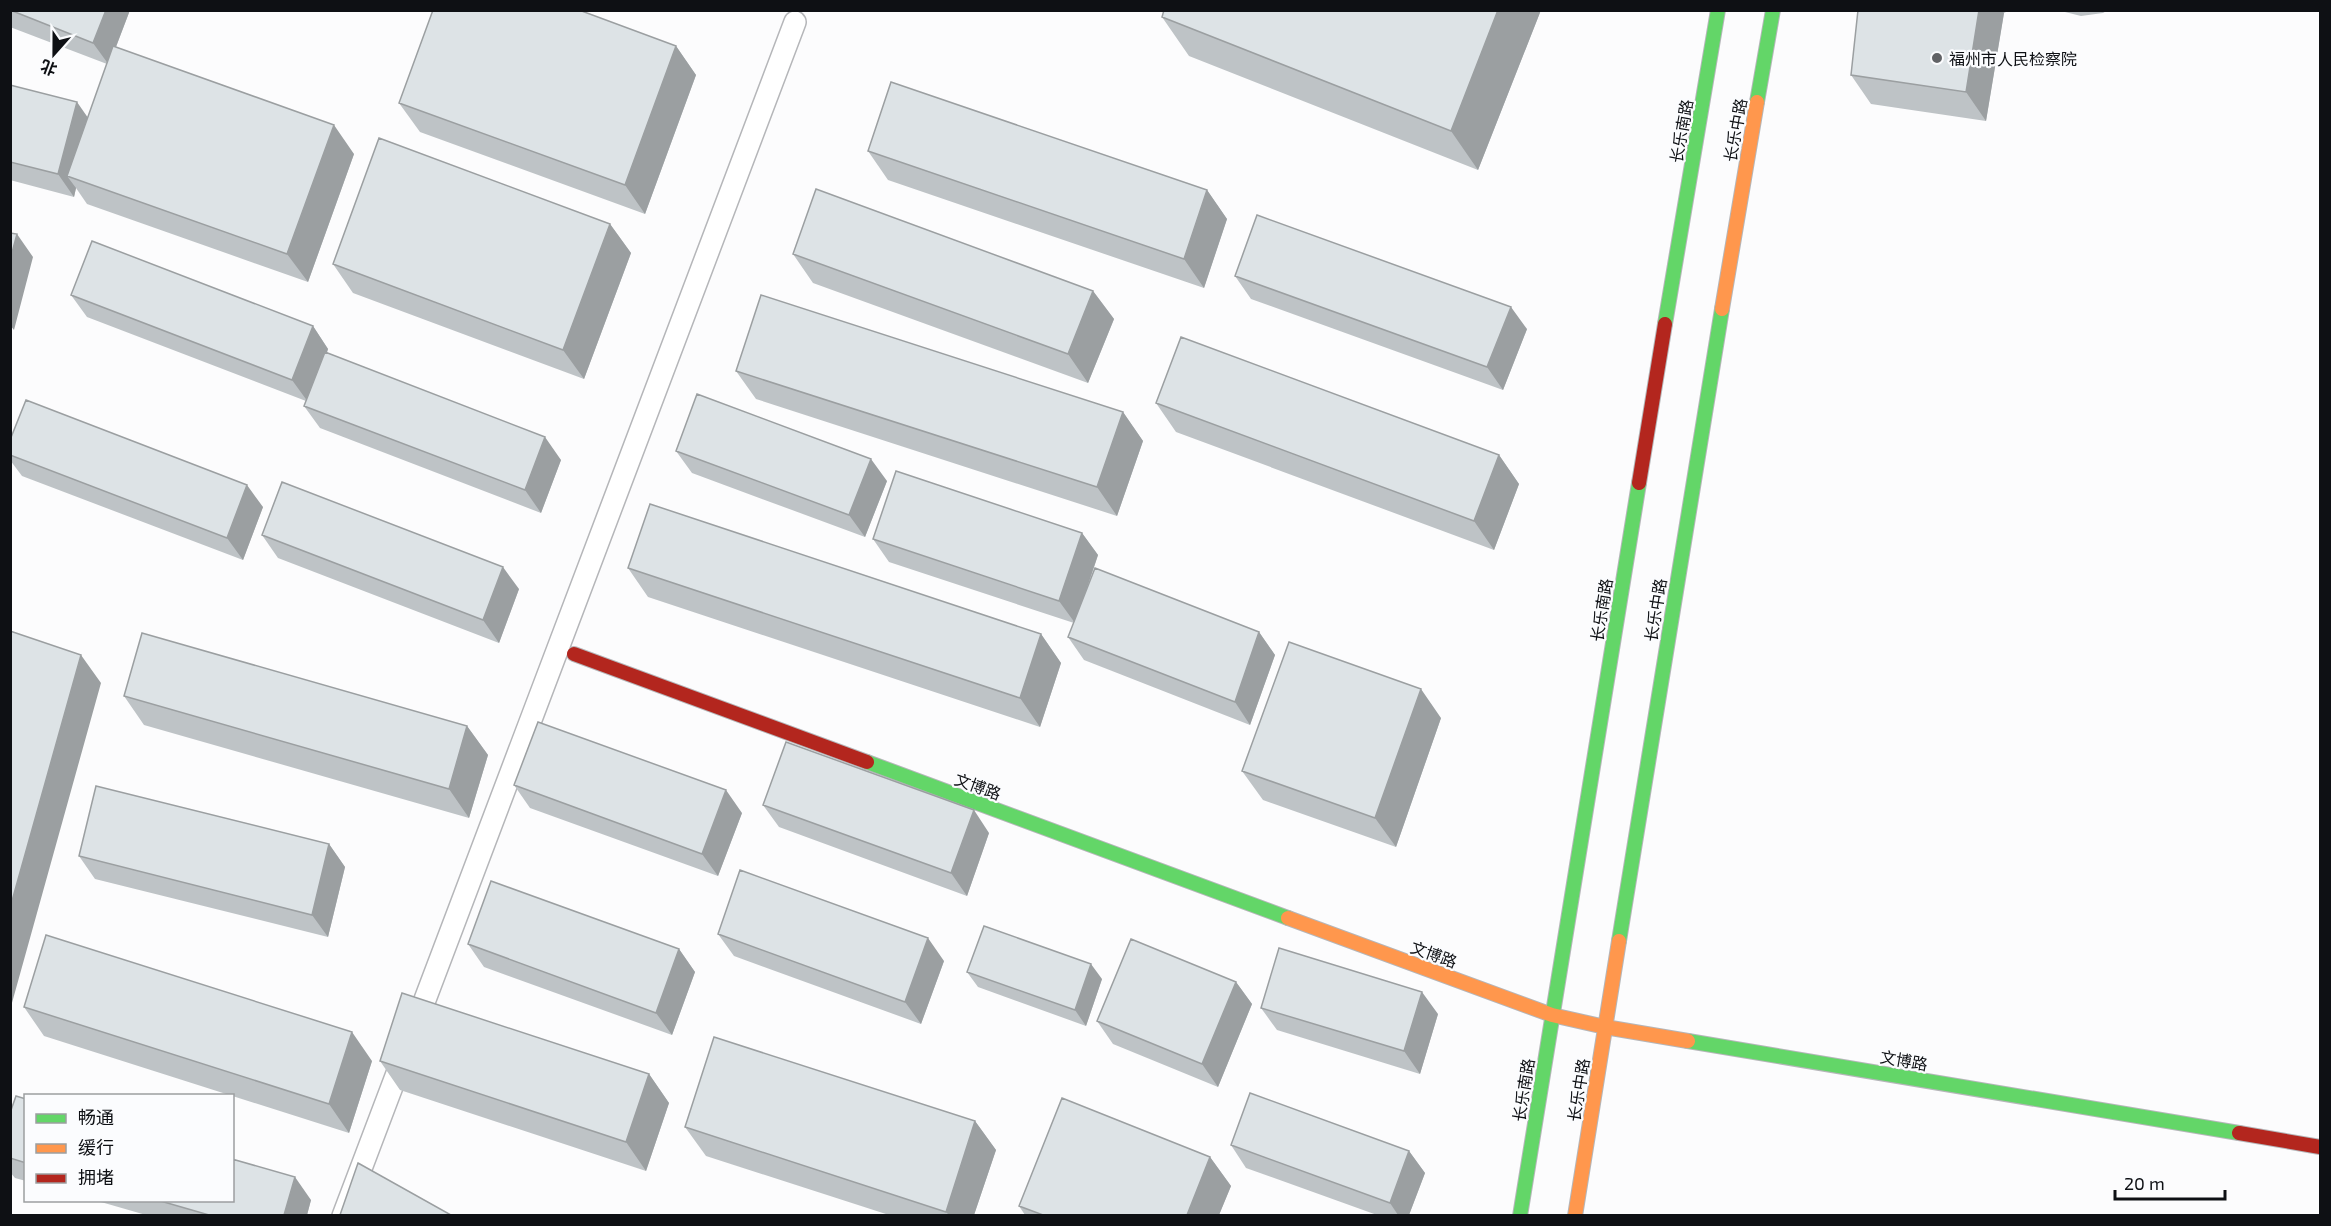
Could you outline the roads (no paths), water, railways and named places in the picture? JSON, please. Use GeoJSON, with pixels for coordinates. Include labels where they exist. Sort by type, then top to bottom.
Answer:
{"type":"FeatureCollection","features":[{"type":"Feature","properties":{"kind":"main road","name":"长乐南路"},"geometry":{"type":"LineString","coordinates":[[1520,1215],[1718,10]]}},
{"type":"Feature","properties":{"kind":"main road","name":"长乐中路"},"geometry":{"type":"LineString","coordinates":[[1575,1215],[1709,382],[1773,10]]}},
{"type":"Feature","properties":{"kind":"main road","name":"文博路"},"geometry":{"type":"LineString","coordinates":[[574,654],[1552,1015],[1605,1027],[2320,1147]]}},
{"type":"Feature","properties":{"kind":"lane"},"geometry":{"type":"LineString","coordinates":[[343,1215],[795,22]]}},
{"type":"Feature","properties":{"kind":"place","name":"福州市人民检察院"},"geometry":{"type":"Point","coordinates":[1937,58]}}]}
